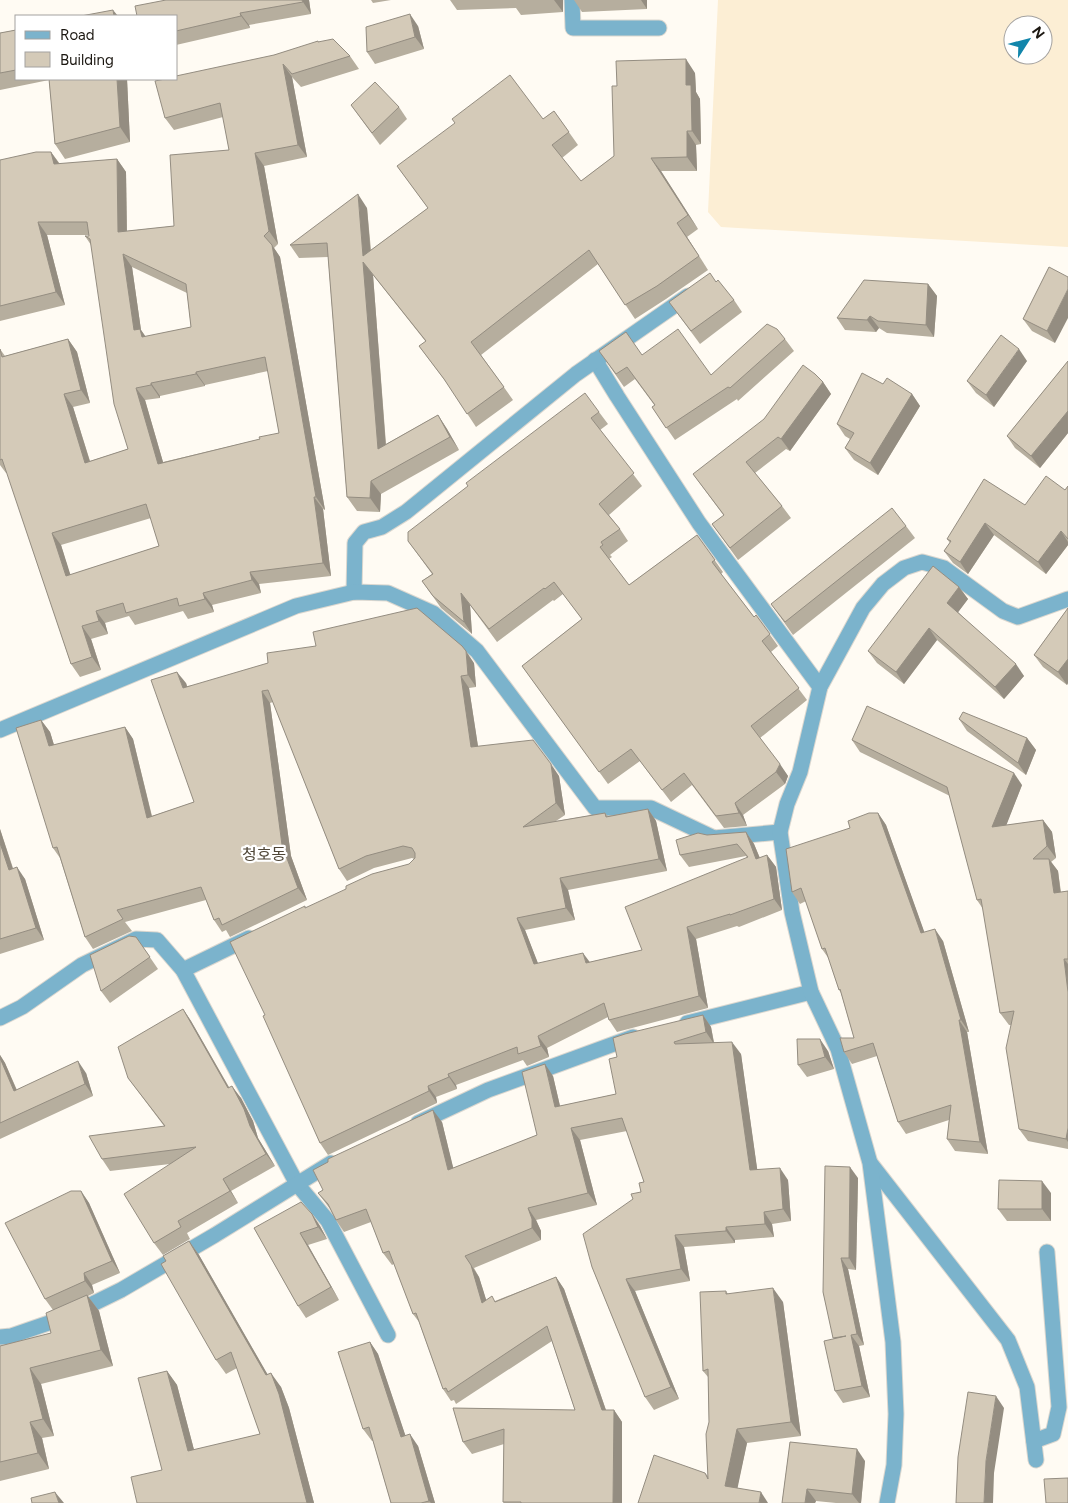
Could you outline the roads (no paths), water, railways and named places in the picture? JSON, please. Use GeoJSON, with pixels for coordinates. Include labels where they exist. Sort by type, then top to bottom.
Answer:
{"type":"FeatureCollection","features":[{"type":"Feature","properties":{"kind":"street"},"geometry":{"type":"LineString","coordinates":[[572,0],[573,28],[659,28]]}},
{"type":"Feature","properties":{"kind":"street"},"geometry":{"type":"LineString","coordinates":[[354,592],[355,543],[364,532],[382,526],[406,512],[576,374],[697,289]]}},
{"type":"Feature","properties":{"kind":"street"},"geometry":{"type":"LineString","coordinates":[[596,360],[616,396],[699,523],[820,688]]}},
{"type":"Feature","properties":{"kind":"street"},"geometry":{"type":"LineString","coordinates":[[887,1503],[894,1465],[896,1414],[893,1342],[870,1163],[838,1049],[811,992],[792,912],[780,832],[787,804],[800,772],[820,688],[863,608],[884,584],[904,568],[922,562],[944,568],[1003,611],[1018,617],[1068,598]]}},
{"type":"Feature","properties":{"kind":"street"},"geometry":{"type":"LineString","coordinates":[[0,730],[296,606],[354,592],[388,593],[433,613],[477,651],[595,808],[651,808],[714,838],[780,832]]}},
{"type":"Feature","properties":{"kind":"street"},"geometry":{"type":"LineString","coordinates":[[183,970],[262,932]]}},
{"type":"Feature","properties":{"kind":"street"},"geometry":{"type":"LineString","coordinates":[[0,1018],[22,1007],[82,965],[136,939],[157,940],[183,970],[297,1184],[328,1221],[388,1335]]}},
{"type":"Feature","properties":{"kind":"street"},"geometry":{"type":"LineString","coordinates":[[669,1028],[811,992]]}},
{"type":"Feature","properties":{"kind":"street"},"geometry":{"type":"LineString","coordinates":[[401,1130],[488,1090],[631,1037],[650,1033]]}},
{"type":"Feature","properties":{"kind":"street"},"geometry":{"type":"LineString","coordinates":[[0,1337],[11,1336],[66,1317],[121,1290],[341,1159]]}},
{"type":"Feature","properties":{"kind":"street"},"geometry":{"type":"LineString","coordinates":[[870,1163],[1008,1340],[1027,1387],[1036,1460]]}},
{"type":"Feature","properties":{"kind":"street"},"geometry":{"type":"LineString","coordinates":[[1034,1441],[1053,1434],[1059,1407],[1047,1252]]}},
{"type":"Feature","properties":{"kind":"district","name":"청호동"},"geometry":{"type":"Point","coordinates":[264,854]}}]}
